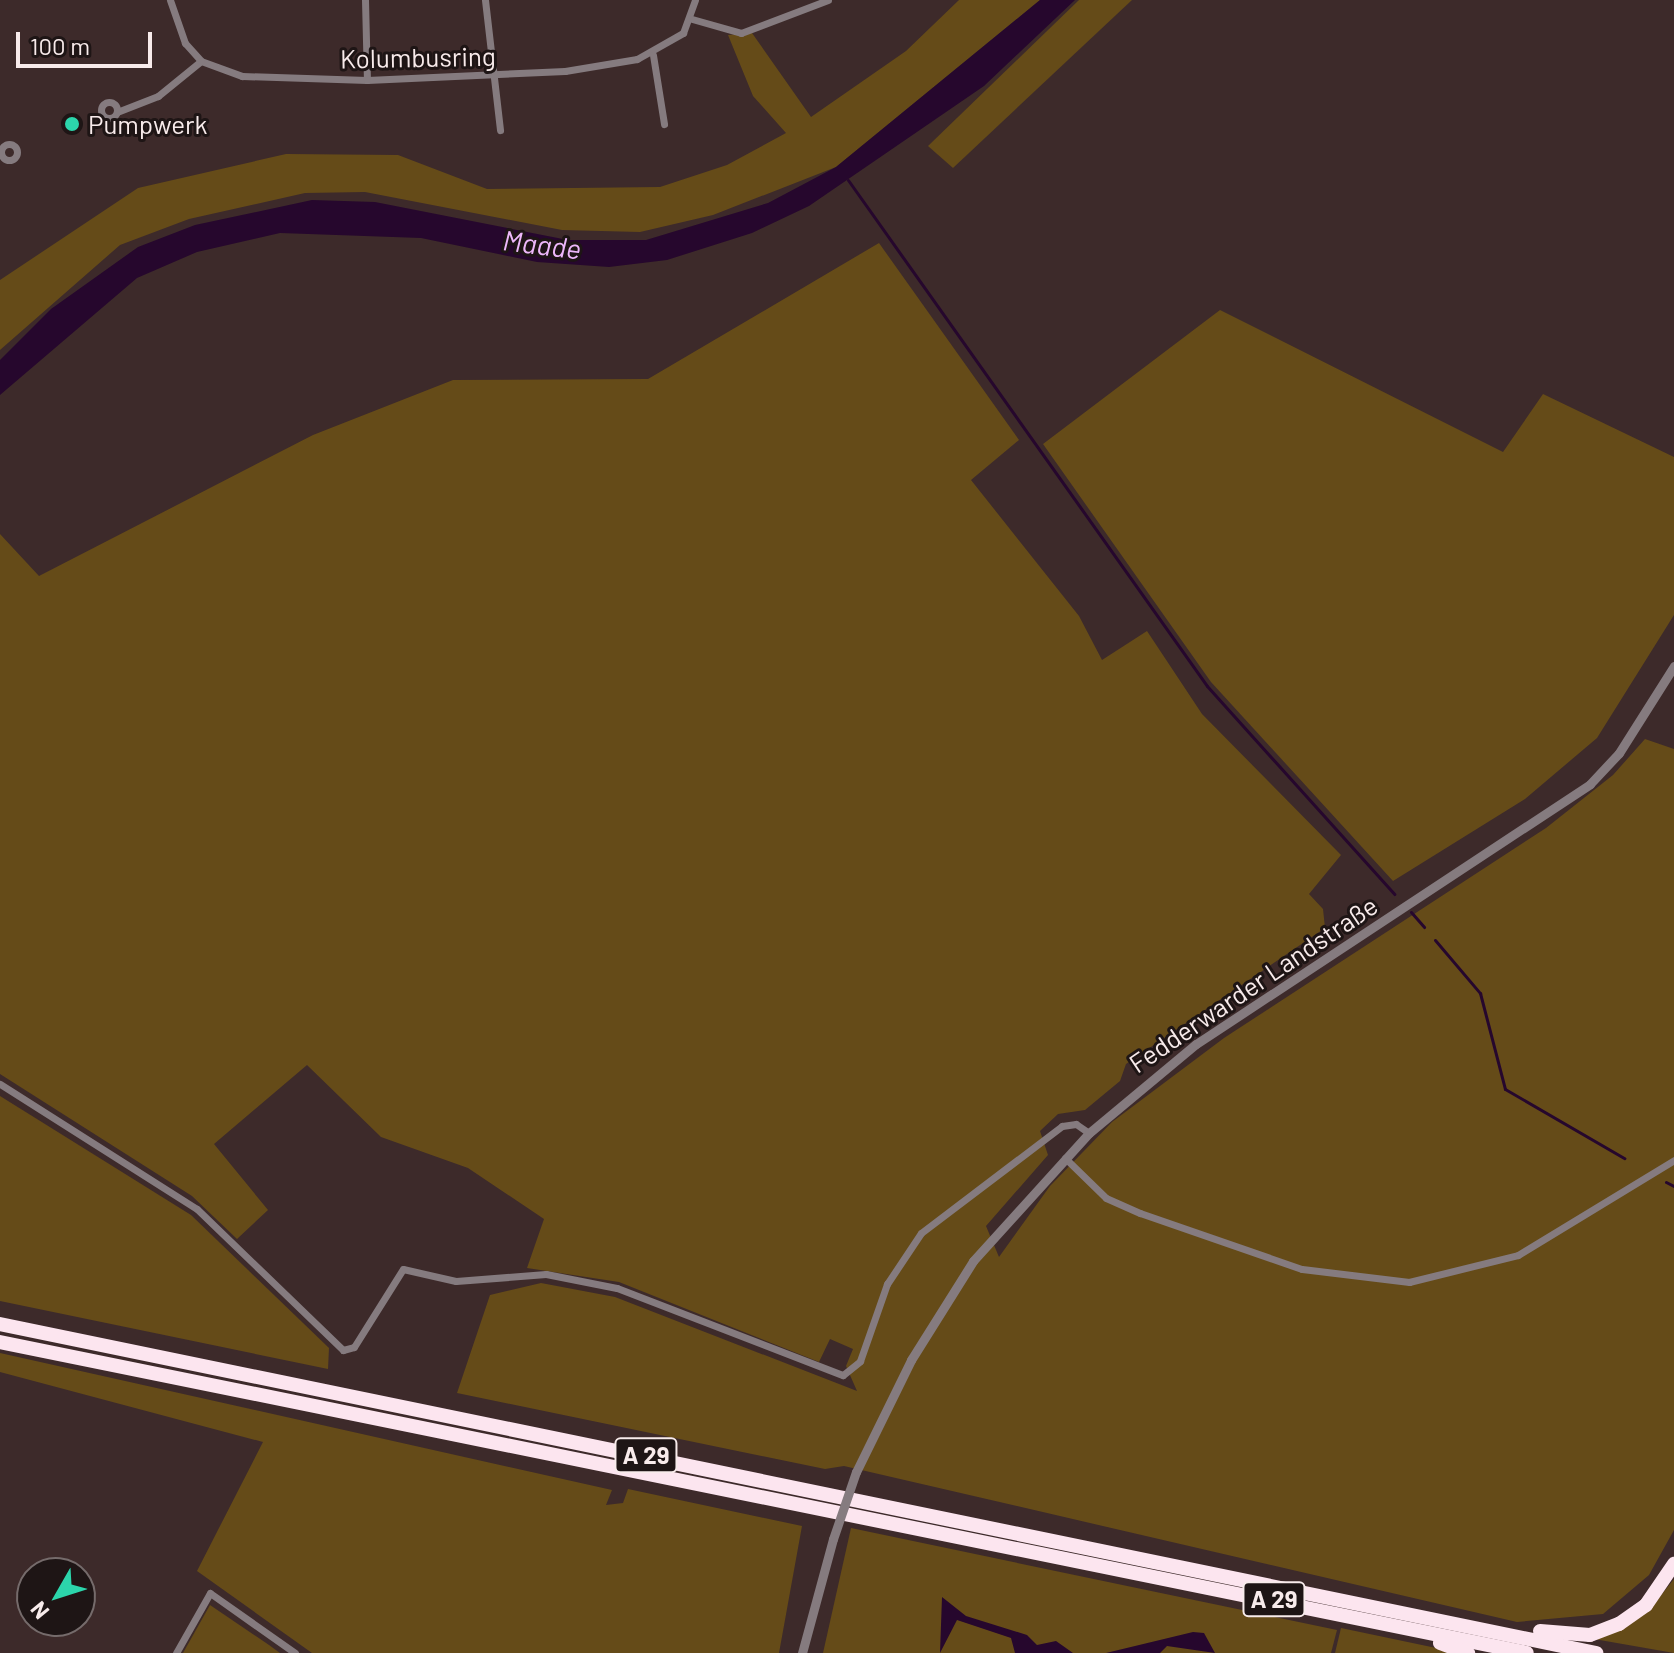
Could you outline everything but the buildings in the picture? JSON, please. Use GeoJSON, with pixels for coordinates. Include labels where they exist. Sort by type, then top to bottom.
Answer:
{"type":"FeatureCollection","features":[{"type":"Feature","properties":{"kind":"highway","name":"A 29"},"geometry":{"type":"LineString","coordinates":[[0,1324],[1477,1625],[1596,1653]]}},
{"type":"Feature","properties":{"kind":"highway","name":"A 29"},"geometry":{"type":"LineString","coordinates":[[0,1342],[1527,1653]]}},
{"type":"Feature","properties":{"kind":"highway"},"geometry":{"type":"LineString","coordinates":[[1477,1625],[1491,1621],[1577,1636],[1607,1630],[1646,1605],[1674,1564]]}},
{"type":"Feature","properties":{"kind":"highway"},"geometry":{"type":"LineString","coordinates":[[1400,1626],[1468,1653]]}},
{"type":"Feature","properties":{"kind":"street"},"geometry":{"type":"LineString","coordinates":[[117,112],[158,96],[201,61],[170,0]]}},
{"type":"Feature","properties":{"kind":"street"},"geometry":{"type":"LineString","coordinates":[[365,0],[367,80]]}},
{"type":"Feature","properties":{"kind":"street"},"geometry":{"type":"LineString","coordinates":[[485,0],[500,130]]}},
{"type":"Feature","properties":{"kind":"street"},"geometry":{"type":"LineString","coordinates":[[664,124],[653,55],[692,19],[695,0]]}},
{"type":"Feature","properties":{"kind":"street"},"geometry":{"type":"LineString","coordinates":[[692,19],[741,33],[828,0]]}},
{"type":"Feature","properties":{"kind":"street","name":"Kolumbusring"},"geometry":{"type":"LineString","coordinates":[[201,61],[242,76],[367,80],[492,77],[653,55]]}},
{"type":"Feature","properties":{"kind":"street","name":"Fedderwarder Landstraße"},"geometry":{"type":"LineString","coordinates":[[802,1653],[833,1539],[856,1472],[911,1360],[973,1261],[1064,1157],[1196,1044],[1590,784],[1619,753],[1674,666]]}},
{"type":"Feature","properties":{"kind":"street"},"geometry":{"type":"LineString","coordinates":[[0,1084],[197,1209],[343,1350],[354,1347],[403,1269],[456,1281],[546,1274],[617,1288],[843,1375],[860,1361],[887,1284],[921,1233],[1062,1126],[1076,1124],[1089,1133]]}},
{"type":"Feature","properties":{"kind":"street"},"geometry":{"type":"LineString","coordinates":[[1064,1157],[1106,1198],[1140,1213],[1302,1269],[1409,1282],[1518,1255],[1674,1160]]}},
{"type":"Feature","properties":{"kind":"street"},"geometry":{"type":"LineString","coordinates":[[176,1653],[210,1593],[295,1653]]}},
{"type":"Feature","properties":{"kind":"shaded area"},"geometry":{"type":"Polygon","coordinates":[[[959,0],[1040,0],[836,167],[713,215],[640,232],[562,230],[365,192],[305,193],[189,219],[120,245],[0,350],[0,280],[138,188],[286,154],[398,155],[487,189],[660,187],[727,165],[786,133],[753,96],[728,35],[752,33],[811,117],[906,51],[959,0]]]}},
{"type":"Feature","properties":{"kind":"shaded area"},"geometry":{"type":"Polygon","coordinates":[[[1079,0],[1132,0],[953,168],[928,146],[1079,0]]]}},
{"type":"Feature","properties":{"kind":"shaded area"},"geometry":{"type":"Polygon","coordinates":[[[879,243],[1019,440],[971,480],[1079,616],[1102,660],[1147,631],[1202,714],[1341,855],[1309,894],[1323,909],[1325,928],[1126,1064],[1120,1081],[1085,1110],[1058,1114],[1040,1131],[1048,1155],[986,1226],[999,1257],[1050,1186],[1112,1122],[1224,1038],[1546,828],[1613,775],[1645,739],[1674,749],[1674,1530],[1649,1575],[1603,1614],[1517,1622],[844,1466],[825,1469],[457,1393],[490,1295],[541,1283],[615,1297],[857,1391],[846,1366],[853,1349],[830,1339],[819,1362],[619,1282],[527,1268],[544,1219],[468,1168],[381,1137],[307,1065],[214,1144],[268,1210],[237,1239],[192,1196],[0,1074],[0,534],[39,576],[313,435],[453,380],[648,379],[879,243]]]}},
{"type":"Feature","properties":{"kind":"shaded area"},"geometry":{"type":"Polygon","coordinates":[[[1220,310],[1503,452],[1543,394],[1674,457],[1674,615],[1597,738],[1525,799],[1393,881],[1211,682],[1043,444],[1220,310]]]}},
{"type":"Feature","properties":{"kind":"shaded area"},"geometry":{"type":"Polygon","coordinates":[[[0,1096],[191,1215],[329,1348],[328,1369],[0,1301],[0,1096]]]}},
{"type":"Feature","properties":{"kind":"shaded area"},"geometry":{"type":"Polygon","coordinates":[[[0,1353],[612,1490],[606,1505],[623,1503],[628,1489],[802,1526],[779,1653],[312,1653],[197,1571],[263,1442],[0,1372],[0,1353]]]}},
{"type":"Feature","properties":{"kind":"shaded area"},"geometry":{"type":"Polygon","coordinates":[[[851,1528],[1337,1630],[1331,1653],[823,1653],[851,1528]]]}},
{"type":"Feature","properties":{"kind":"shaded area"},"geometry":{"type":"Polygon","coordinates":[[[1674,1579],[1674,1653],[1594,1639],[1658,1599],[1674,1579]]]}},
{"type":"Feature","properties":{"kind":"shaded area"},"geometry":{"type":"Polygon","coordinates":[[[210,1605],[269,1645],[280,1653],[183,1653],[210,1605]]]}},
{"type":"Feature","properties":{"kind":"shaded area"},"geometry":{"type":"Polygon","coordinates":[[[1341,1628],[1441,1649],[1450,1653],[1335,1653],[1341,1628]]]}},
{"type":"Feature","properties":{"kind":"water","name":"Maade"},"geometry":{"type":"Polygon","coordinates":[[[1040,0],[1075,0],[984,86],[809,206],[752,233],[667,260],[609,267],[537,262],[421,238],[280,233],[197,252],[137,278],[0,395],[0,360],[51,309],[138,247],[195,225],[312,200],[375,202],[568,240],[646,240],[768,203],[836,167],[1040,0]]]}},
{"type":"Feature","properties":{"kind":"water"},"geometry":{"type":"Polygon","coordinates":[[[942,1597],[966,1616],[1027,1635],[1037,1645],[1056,1641],[1073,1653],[1015,1653],[1011,1638],[957,1620],[940,1653],[942,1597]]]}},
{"type":"Feature","properties":{"kind":"water"},"geometry":{"type":"Polygon","coordinates":[[[1193,1632],[1204,1633],[1215,1653],[1167,1646],[1160,1653],[1106,1653],[1193,1632]]]}},
{"type":"Feature","properties":{"kind":"waterway"},"geometry":{"type":"LineString","coordinates":[[848,180],[1207,686],[1394,894]]}},
{"type":"Feature","properties":{"kind":"waterway"},"geometry":{"type":"LineString","coordinates":[[1411,912],[1424,927]]}},
{"type":"Feature","properties":{"kind":"waterway"},"geometry":{"type":"LineString","coordinates":[[1435,940],[1480,993],[1505,1089],[1624,1158]]}},
{"type":"Feature","properties":{"kind":"waterway"},"geometry":{"type":"LineString","coordinates":[[1666,1182],[1674,1186]]}},
{"type":"Feature","properties":{"kind":"place","name":"Pumpwerk"},"geometry":{"type":"Point","coordinates":[72,124]}}]}
